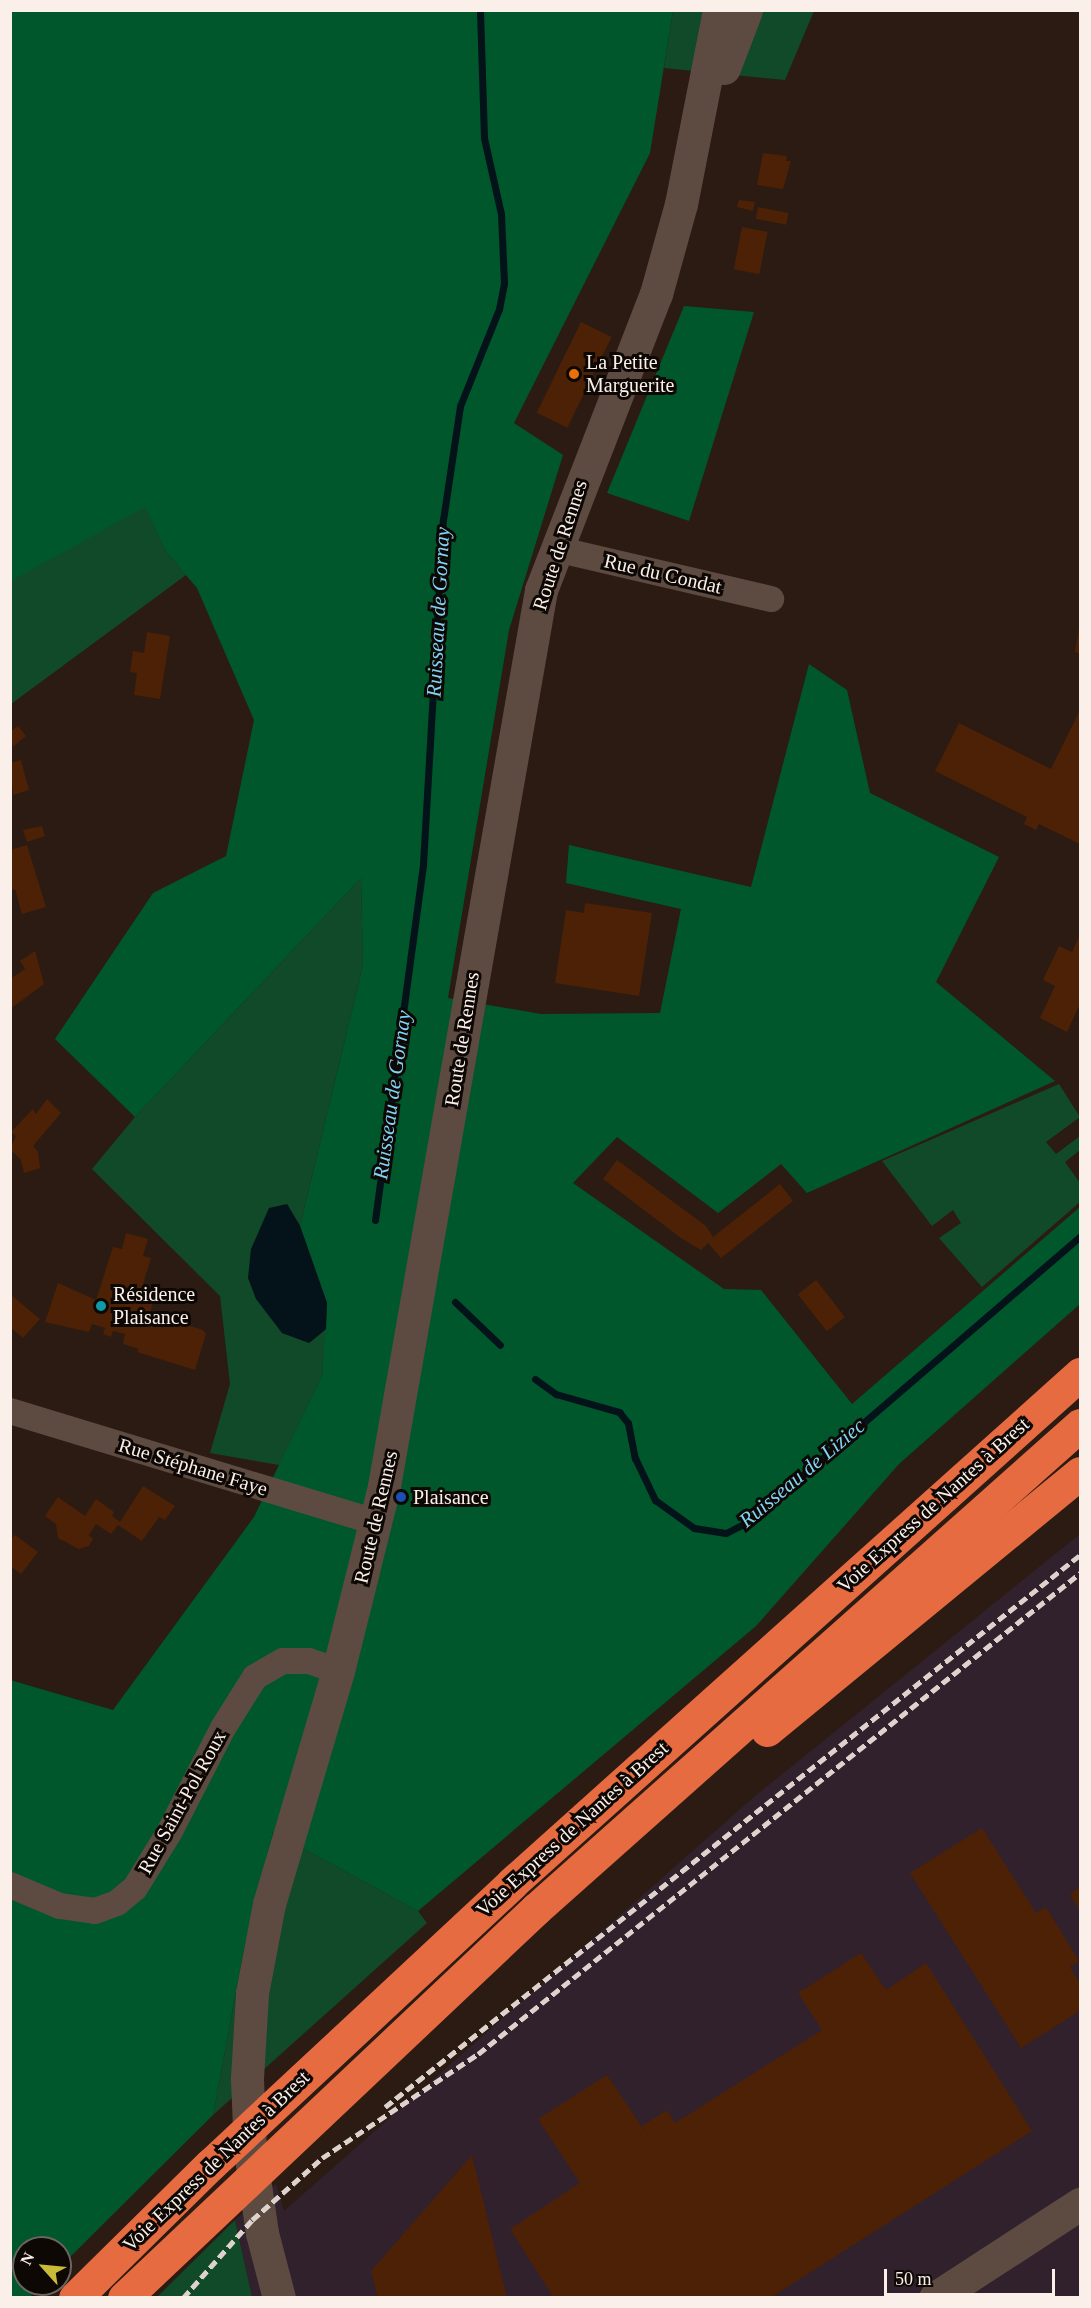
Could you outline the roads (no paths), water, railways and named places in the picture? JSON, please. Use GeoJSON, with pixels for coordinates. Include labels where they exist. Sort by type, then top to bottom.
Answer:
{"type":"FeatureCollection","features":[{"type":"Feature","properties":{"kind":"highway","name":"Voie Express de Nantes à Brest"},"geometry":{"type":"LineString","coordinates":[[75,2298],[218,2157],[512,1883],[1080,1374]]}},
{"type":"Feature","properties":{"kind":"highway","name":"Voie Express de Nantes à Brest"},"geometry":{"type":"LineString","coordinates":[[124,2298],[392,2042],[711,1751],[1080,1425]]}},
{"type":"Feature","properties":{"kind":"highway"},"geometry":{"type":"LineString","coordinates":[[711,1751],[754,1741],[1080,1473]]}},
{"type":"Feature","properties":{"kind":"main road","name":"Route de Rennes"},"geometry":{"type":"LineString","coordinates":[[279,2298],[262,2233],[250,2151],[247,2078],[252,1993],[269,1904],[338,1671],[376,1522],[412,1340],[541,590],[640,341],[681,204],[719,10]]}},
{"type":"Feature","properties":{"kind":"main road"},"geometry":{"type":"LineString","coordinates":[[696,135],[713,108],[746,10]]}},
{"type":"Feature","properties":{"kind":"main road"},"geometry":{"type":"LineString","coordinates":[[935,2298],[1080,2204]]}},
{"type":"Feature","properties":{"kind":"street","name":"Rue du Condat"},"geometry":{"type":"LineString","coordinates":[[556,549],[771,599]]}},
{"type":"Feature","properties":{"kind":"street","name":"Rue Stéphane Faye"},"geometry":{"type":"LineString","coordinates":[[10,1411],[376,1522]]}},
{"type":"Feature","properties":{"kind":"street","name":"Rue Saint-Pol Roux"},"geometry":{"type":"LineString","coordinates":[[10,1885],[60,1906],[95,1911],[117,1903],[135,1888],[170,1831],[223,1728],[255,1677],[283,1661],[309,1661],[338,1671]]}},
{"type":"Feature","properties":{"kind":"waterway","name":"Ruisseau de Gornay"},"geometry":{"type":"LineString","coordinates":[[375,1220],[423,864],[443,520],[460,406],[499,309],[504,283],[501,214],[484,138],[480,10]]}},
{"type":"Feature","properties":{"kind":"waterway","name":"Ruisseau de Liziec"},"geometry":{"type":"LineString","coordinates":[[535,1379],[556,1394],[619,1412],[628,1423],[635,1458],[655,1500],[694,1528],[726,1533],[748,1522],[1080,1236]]}},
{"type":"Feature","properties":{"kind":"waterway","name":"Ruisseau de Liziec"},"geometry":{"type":"LineString","coordinates":[[455,1302],[500,1345]]}},
{"type":"Feature","properties":{"kind":"railway"},"geometry":{"type":"LineString","coordinates":[[385,2107],[1080,1555]]}},
{"type":"Feature","properties":{"kind":"railway"},"geometry":{"type":"LineString","coordinates":[[183,2298],[252,2220],[322,2158],[478,2054],[1080,1573]]}},
{"type":"Feature","properties":{"kind":"place","name":"La Petite Marguerite"},"geometry":{"type":"Point","coordinates":[574,374]}},
{"type":"Feature","properties":{"kind":"place","name":"Résidence Plaisance"},"geometry":{"type":"Point","coordinates":[101,1306]}},
{"type":"Feature","properties":{"kind":"place","name":"Plaisance"},"geometry":{"type":"Point","coordinates":[401,1497]}}]}
